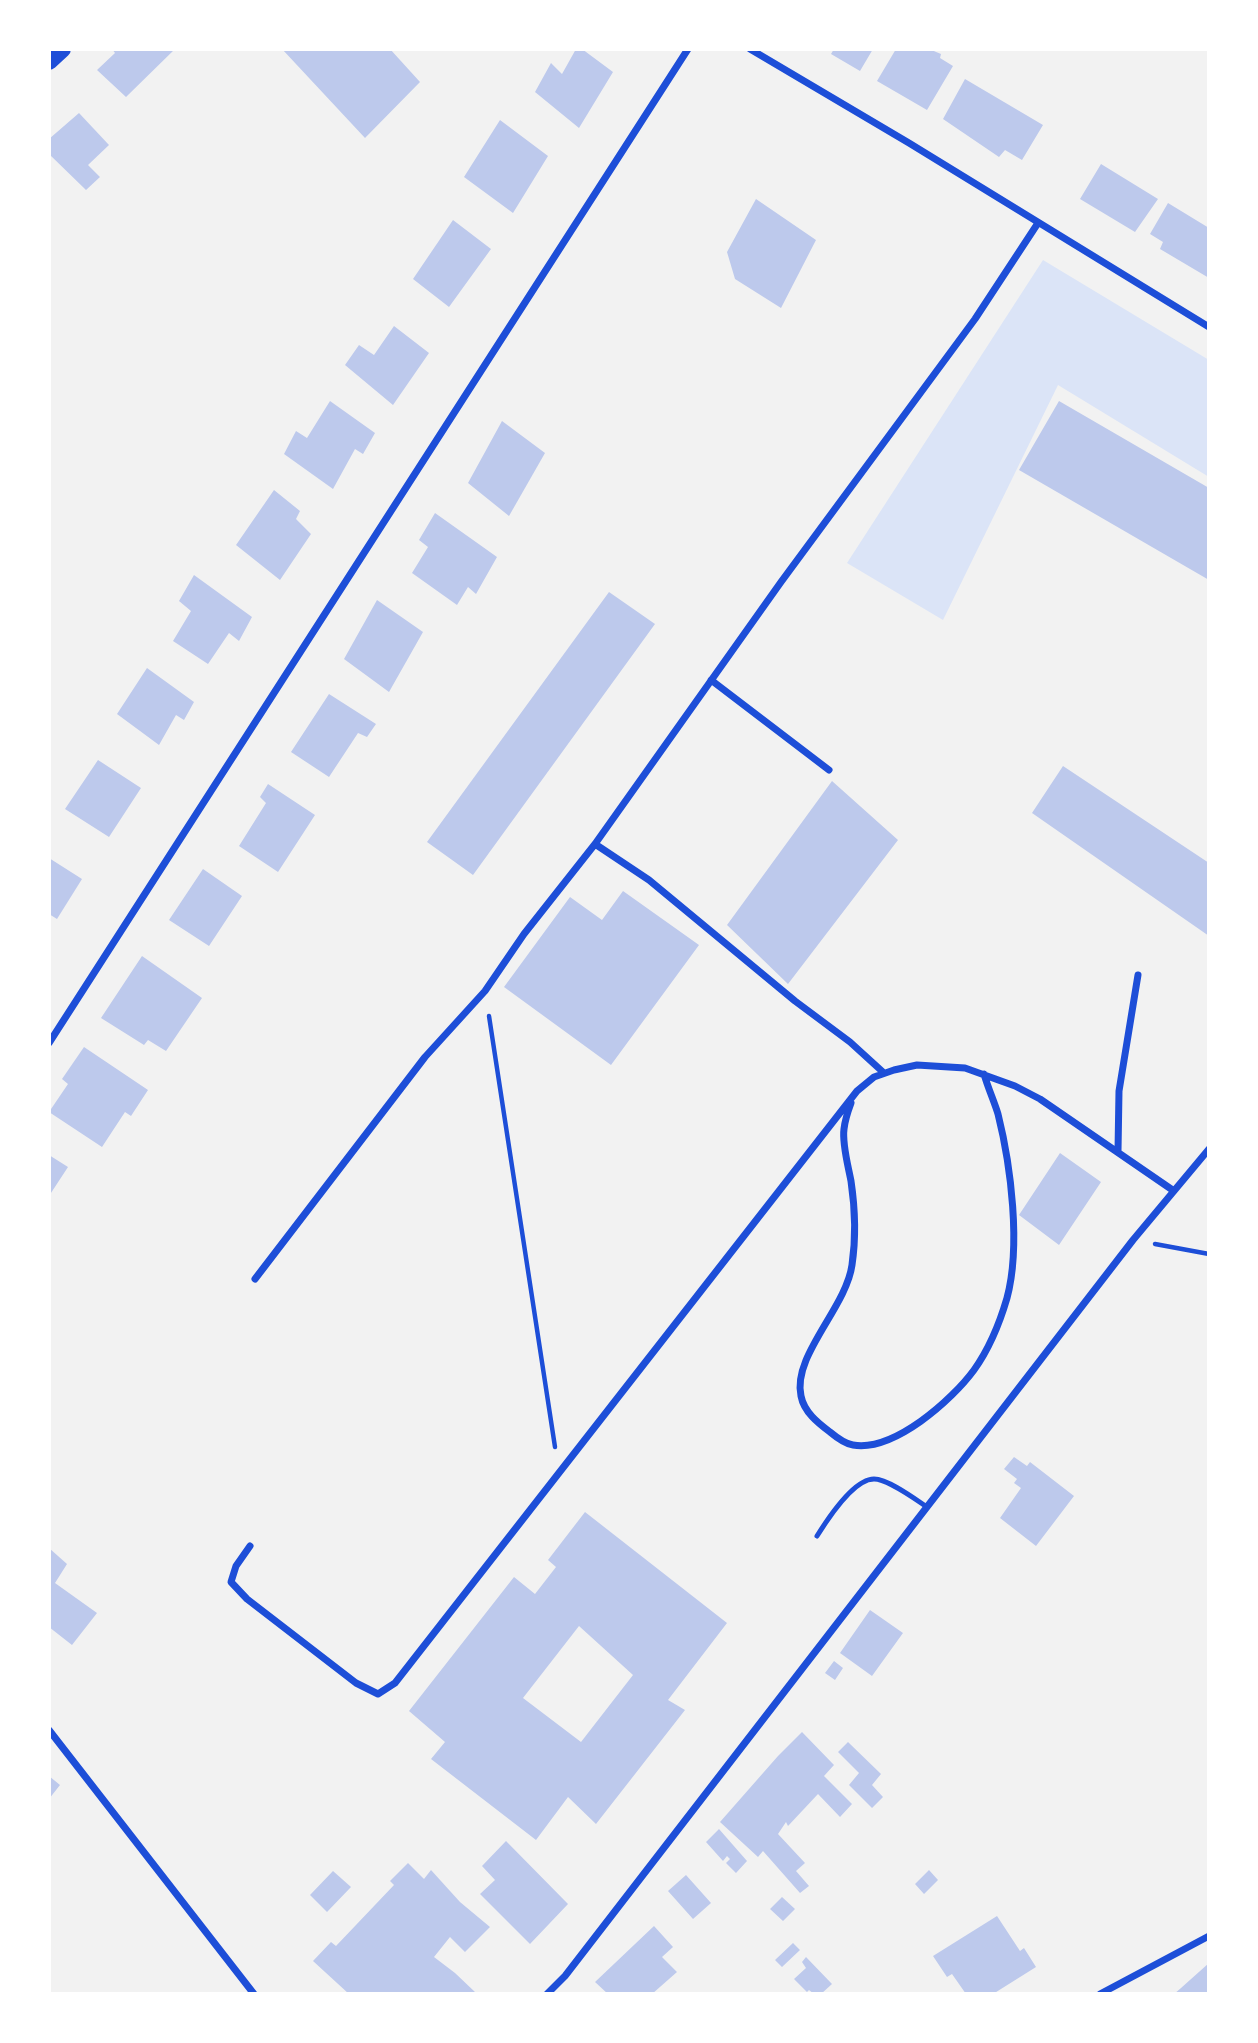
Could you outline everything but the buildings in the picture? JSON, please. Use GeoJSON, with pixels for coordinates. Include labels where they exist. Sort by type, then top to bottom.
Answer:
{"type":"FeatureCollection","features":[{"type":"Feature","properties":{"kind":"main road"},"geometry":{"type":"LineString","coordinates":[[49,61],[62,49]]}},
{"type":"Feature","properties":{"kind":"street"},"geometry":{"type":"LineString","coordinates":[[49,1043],[688,49]]}},
{"type":"Feature","properties":{"kind":"street"},"geometry":{"type":"LineString","coordinates":[[750,49],[1209,327]]}},
{"type":"Feature","properties":{"kind":"street"},"geometry":{"type":"LineString","coordinates":[[254,1279],[425,1057],[485,991],[524,934],[596,844],[711,680],[975,319],[1038,223]]}},
{"type":"Feature","properties":{"kind":"street"},"geometry":{"type":"LineString","coordinates":[[711,680],[829,770]]}},
{"type":"Feature","properties":{"kind":"street"},"geometry":{"type":"LineString","coordinates":[[596,844],[649,880],[795,1001],[850,1042],[884,1073]]}},
{"type":"Feature","properties":{"kind":"street"},"geometry":{"type":"LineString","coordinates":[[1118,1151],[1118,1091],[1138,975]]}},
{"type":"Feature","properties":{"kind":"street"},"geometry":{"type":"LineString","coordinates":[[250,1546],[236,1566],[231,1582],[247,1599],[356,1683],[378,1694],[394,1683],[406,1672],[852,1099],[874,1077],[884,1073],[916,1065],[937,1065],[965,1068],[984,1074],[1040,1099],[1174,1191]]}},
{"type":"Feature","properties":{"kind":"street"},"geometry":{"type":"LineString","coordinates":[[852,1099],[843,1130],[853,1196],[852,1267],[843,1296],[806,1359],[801,1380],[801,1396],[806,1409],[816,1422],[851,1445],[866,1445],[884,1441],[905,1430],[927,1417],[954,1394],[975,1368],[999,1320],[1007,1296],[1013,1266],[1011,1192],[998,1114],[984,1074]]}},
{"type":"Feature","properties":{"kind":"street"},"geometry":{"type":"LineString","coordinates":[[547,1994],[565,1976],[1133,1240],[1209,1149]]}},
{"type":"Feature","properties":{"kind":"street"},"geometry":{"type":"LineString","coordinates":[[49,1730],[254,1994]]}},
{"type":"Feature","properties":{"kind":"street"},"geometry":{"type":"LineString","coordinates":[[1100,1994],[1209,1936]]}},
{"type":"Feature","properties":{"kind":"lane"},"geometry":{"type":"LineString","coordinates":[[817,1536],[829,1516],[863,1481],[875,1478],[927,1507]]}},
{"type":"Feature","properties":{"kind":"path"},"geometry":{"type":"LineString","coordinates":[[485,991],[559,1475]]}},
{"type":"Feature","properties":{"kind":"path"},"geometry":{"type":"LineString","coordinates":[[1133,1240],[1209,1254]]}},
{"type":"Feature","properties":{"kind":"shaded area"},"geometry":{"type":"Polygon","coordinates":[[[1043,260],[1209,360],[1209,477],[1058,385],[943,620],[847,563],[1043,260]]]}}]}
